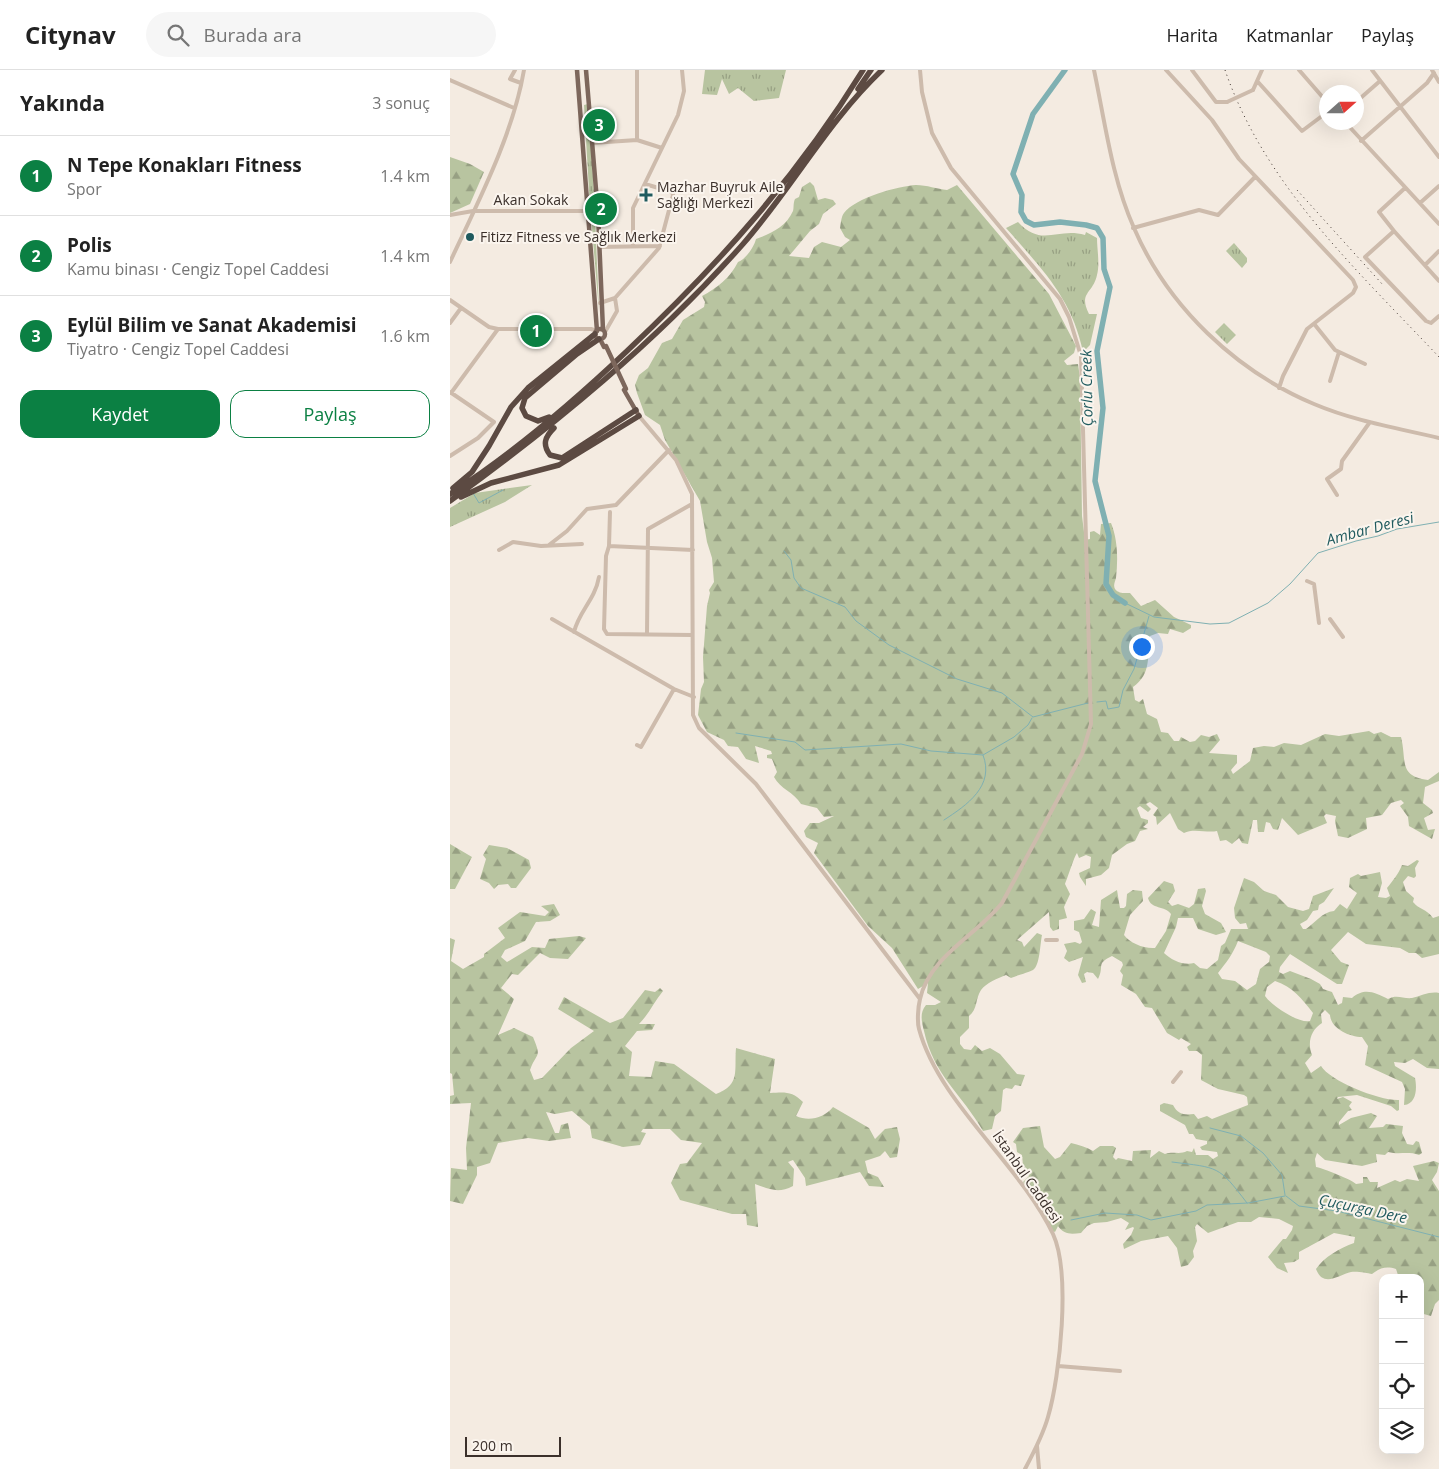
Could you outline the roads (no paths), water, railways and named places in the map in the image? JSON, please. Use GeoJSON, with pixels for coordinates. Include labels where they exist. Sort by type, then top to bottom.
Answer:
{"type":"FeatureCollection","features":[{"type":"Feature","properties":{"kind":"highway"},"geometry":{"type":"LineString","coordinates":[[450,492],[567,409],[704,277],[803,159],[862,70]]}},
{"type":"Feature","properties":{"kind":"highway"},"geometry":{"type":"LineString","coordinates":[[824,138],[871,70]]}},
{"type":"Feature","properties":{"kind":"highway"},"geometry":{"type":"LineString","coordinates":[[450,502],[567,409],[720,269],[783,194],[856,95],[882,70]]}},
{"type":"Feature","properties":{"kind":"highway"},"geometry":{"type":"LineString","coordinates":[[567,409],[538,421],[526,416],[522,408],[528,394],[600,334]]}},
{"type":"Feature","properties":{"kind":"highway"},"geometry":{"type":"LineString","coordinates":[[450,492],[472,472],[511,406],[528,388],[600,334]]}},
{"type":"Feature","properties":{"kind":"highway"},"geometry":{"type":"LineString","coordinates":[[567,409],[544,440],[544,446],[550,456],[562,458],[636,410]]}},
{"type":"Feature","properties":{"kind":"highway"},"geometry":{"type":"LineString","coordinates":[[450,502],[491,483],[565,462],[640,416]]}},
{"type":"Feature","properties":{"kind":"main road"},"geometry":{"type":"LineString","coordinates":[[577,70],[600,334],[625,389],[640,416]]}},
{"type":"Feature","properties":{"kind":"main road"},"geometry":{"type":"LineString","coordinates":[[586,70],[598,211],[600,334]]}},
{"type":"Feature","properties":{"kind":"main road"},"geometry":{"type":"LineString","coordinates":[[588,212],[598,211]]}},
{"type":"Feature","properties":{"kind":"street"},"geometry":{"type":"LineString","coordinates":[[515,70],[510,79],[521,83]]}},
{"type":"Feature","properties":{"kind":"street"},"geometry":{"type":"LineString","coordinates":[[450,262],[500,152],[524,70]]}},
{"type":"Feature","properties":{"kind":"street"},"geometry":{"type":"LineString","coordinates":[[637,70],[637,140]]}},
{"type":"Feature","properties":{"kind":"street"},"geometry":{"type":"LineString","coordinates":[[633,246],[632,213],[678,115],[684,91],[682,70]]}},
{"type":"Feature","properties":{"kind":"street"},"geometry":{"type":"LineString","coordinates":[[640,416],[669,450],[686,477],[692,494],[693,715],[699,728],[756,784],[920,999],[929,978],[948,954],[993,914],[1010,890],[1082,754],[1091,724],[1092,695],[1080,352],[1060,299],[965,187],[940,151],[926,113],[920,70]]}},
{"type":"Feature","properties":{"kind":"street"},"geometry":{"type":"LineString","coordinates":[[1094,70],[1113,162],[1133,228],[1162,280],[1212,338],[1240,362],[1279,388],[1315,405],[1370,422],[1439,438]]}},
{"type":"Feature","properties":{"kind":"street"},"geometry":{"type":"LineString","coordinates":[[1166,70],[1212,120],[1239,159],[1316,239],[1353,280],[1356,287],[1356,291],[1307,329],[1283,376],[1279,388]]}},
{"type":"Feature","properties":{"kind":"street"},"geometry":{"type":"LineString","coordinates":[[1192,70],[1216,102],[1227,102],[1253,90],[1262,70]]}},
{"type":"Feature","properties":{"kind":"street"},"geometry":{"type":"LineString","coordinates":[[1299,70],[1319,93]]}},
{"type":"Feature","properties":{"kind":"street"},"geometry":{"type":"LineString","coordinates":[[1372,70],[1439,157]]}},
{"type":"Feature","properties":{"kind":"street"},"geometry":{"type":"LineString","coordinates":[[1433,72],[1439,82]]}},
{"type":"Feature","properties":{"kind":"street"},"geometry":{"type":"LineString","coordinates":[[1361,141],[1427,83],[1433,72]]}},
{"type":"Feature","properties":{"kind":"street"},"geometry":{"type":"LineString","coordinates":[[450,80],[514,108]]}},
{"type":"Feature","properties":{"kind":"street"},"geometry":{"type":"LineString","coordinates":[[1364,95],[1380,81]]}},
{"type":"Feature","properties":{"kind":"street"},"geometry":{"type":"LineString","coordinates":[[1258,82],[1302,131],[1319,118]]}},
{"type":"Feature","properties":{"kind":"street"},"geometry":{"type":"LineString","coordinates":[[1352,130],[1439,224]]}},
{"type":"Feature","properties":{"kind":"street"},"geometry":{"type":"LineString","coordinates":[[592,143],[637,140],[662,148]]}},
{"type":"Feature","properties":{"kind":"street"},"geometry":{"type":"LineString","coordinates":[[1133,228],[1199,210],[1218,215],[1255,177]]}},
{"type":"Feature","properties":{"kind":"street"},"geometry":{"type":"LineString","coordinates":[[600,303],[616,298],[660,246],[673,195],[672,192],[645,184]]}},
{"type":"Feature","properties":{"kind":"street"},"geometry":{"type":"LineString","coordinates":[[1420,203],[1439,186]]}},
{"type":"Feature","properties":{"kind":"street"},"geometry":{"type":"LineString","coordinates":[[1405,188],[1379,212],[1439,281]]}},
{"type":"Feature","properties":{"kind":"street","name":"Akan Sokak"},"geometry":{"type":"LineString","coordinates":[[450,215],[473,211],[588,212]]}},
{"type":"Feature","properties":{"kind":"street"},"geometry":{"type":"LineString","coordinates":[[1394,231],[1365,257],[1426,321],[1431,323],[1439,316]]}},
{"type":"Feature","properties":{"kind":"street"},"geometry":{"type":"LineString","coordinates":[[599,248],[660,246]]}},
{"type":"Feature","properties":{"kind":"street"},"geometry":{"type":"LineString","coordinates":[[1424,265],[1439,251]]}},
{"type":"Feature","properties":{"kind":"street"},"geometry":{"type":"LineString","coordinates":[[450,300],[489,327],[498,329],[591,329],[600,334],[617,311],[616,298]]}},
{"type":"Feature","properties":{"kind":"street"},"geometry":{"type":"LineString","coordinates":[[450,323],[461,308]]}},
{"type":"Feature","properties":{"kind":"street"},"geometry":{"type":"LineString","coordinates":[[1315,324],[1322,336],[1339,352],[1365,364]]}},
{"type":"Feature","properties":{"kind":"street"},"geometry":{"type":"LineString","coordinates":[[450,456],[478,438],[494,422],[451,392],[498,329]]}},
{"type":"Feature","properties":{"kind":"street"},"geometry":{"type":"LineString","coordinates":[[1330,381],[1339,352]]}},
{"type":"Feature","properties":{"kind":"street"},"geometry":{"type":"LineString","coordinates":[[1337,495],[1327,479],[1341,469],[1342,461],[1370,422]]}},
{"type":"Feature","properties":{"kind":"street"},"geometry":{"type":"LineString","coordinates":[[548,545],[567,531],[587,509],[616,505],[669,450]]}},
{"type":"Feature","properties":{"kind":"street"},"geometry":{"type":"LineString","coordinates":[[647,634],[648,529],[692,504]]}},
{"type":"Feature","properties":{"kind":"street"},"geometry":{"type":"LineString","coordinates":[[610,512],[609,546],[606,556],[604,630],[607,634],[692,635]]}},
{"type":"Feature","properties":{"kind":"street"},"geometry":{"type":"LineString","coordinates":[[499,550],[513,542],[548,545],[582,544]]}},
{"type":"Feature","properties":{"kind":"street"},"geometry":{"type":"LineString","coordinates":[[609,546],[693,550]]}},
{"type":"Feature","properties":{"kind":"street"},"geometry":{"type":"LineString","coordinates":[[574,632],[577,620],[597,591],[599,577]]}},
{"type":"Feature","properties":{"kind":"street"},"geometry":{"type":"LineString","coordinates":[[1307,581],[1314,584],[1319,623]]}},
{"type":"Feature","properties":{"kind":"street"},"geometry":{"type":"LineString","coordinates":[[552,619],[674,689],[694,697]]}},
{"type":"Feature","properties":{"kind":"street"},"geometry":{"type":"LineString","coordinates":[[1330,619],[1343,637]]}},
{"type":"Feature","properties":{"kind":"street"},"geometry":{"type":"LineString","coordinates":[[637,745],[641,747],[674,689]]}},
{"type":"Feature","properties":{"kind":"street"},"geometry":{"type":"LineString","coordinates":[[1046,940],[1057,940]]}},
{"type":"Feature","properties":{"kind":"street","name":"İstanbul Caddesi"},"geometry":{"type":"LineString","coordinates":[[920,999],[918,1027],[940,1077],[996,1150],[1054,1236],[1058,1249],[1062,1287],[1058,1366],[1048,1418],[1025,1469]]}},
{"type":"Feature","properties":{"kind":"street"},"geometry":{"type":"LineString","coordinates":[[1173,1082],[1181,1072]]}},
{"type":"Feature","properties":{"kind":"street"},"geometry":{"type":"LineString","coordinates":[[1058,1366],[1120,1371]]}},
{"type":"Feature","properties":{"kind":"street"},"geometry":{"type":"LineString","coordinates":[[1037,1446],[1039,1469]]}},
{"type":"Feature","properties":{"kind":"waterway","name":"Çorlu Creek"},"geometry":{"type":"LineString","coordinates":[[1065,70],[1033,114],[1013,174],[1022,195],[1021,212],[1026,221],[1034,225],[1060,222],[1086,225],[1097,228],[1103,238],[1104,269],[1110,287],[1097,351],[1103,408],[1095,481],[1109,536],[1106,584],[1113,595],[1125,603]]}},
{"type":"Feature","properties":{"kind":"waterway"},"geometry":{"type":"LineString","coordinates":[[473,493],[479,503],[503,490]]}},
{"type":"Feature","properties":{"kind":"waterway","name":"Ambar Deresi"},"geometry":{"type":"LineString","coordinates":[[1125,603],[1154,617],[1210,624],[1229,623],[1268,603],[1290,584],[1318,553],[1397,529],[1439,522]]}},
{"type":"Feature","properties":{"kind":"waterway"},"geometry":{"type":"LineString","coordinates":[[784,551],[791,560],[794,578],[801,588],[845,607],[856,621],[889,645],[957,679],[1002,693],[1033,717],[1088,703]]}},
{"type":"Feature","properties":{"kind":"waterway"},"geometry":{"type":"LineString","coordinates":[[1097,702],[1106,701],[1108,709],[1119,707],[1123,690],[1134,669],[1149,616]]}},
{"type":"Feature","properties":{"kind":"waterway"},"geometry":{"type":"LineString","coordinates":[[736,733],[795,742],[805,750],[901,744],[931,751],[983,755],[1014,737],[1028,725],[1032,718]]}},
{"type":"Feature","properties":{"kind":"waterway"},"geometry":{"type":"LineString","coordinates":[[944,820],[977,794],[985,776],[986,766],[983,755]]}},
{"type":"Feature","properties":{"kind":"waterway"},"geometry":{"type":"LineString","coordinates":[[1210,1128],[1241,1136],[1263,1153],[1282,1175],[1285,1195]]}},
{"type":"Feature","properties":{"kind":"waterway"},"geometry":{"type":"LineString","coordinates":[[1172,1162],[1216,1170],[1230,1181],[1247,1203]]}},
{"type":"Feature","properties":{"kind":"waterway"},"geometry":{"type":"LineString","coordinates":[[1071,1220],[1105,1213],[1137,1215],[1151,1220],[1196,1211],[1207,1205],[1248,1203],[1285,1196]]}},
{"type":"Feature","properties":{"kind":"waterway","name":"Çuçurga Dere"},"geometry":{"type":"LineString","coordinates":[[1286,1196],[1299,1206],[1337,1211],[1439,1237]]}},
{"type":"Feature","properties":{"kind":"railway"},"geometry":{"type":"LineString","coordinates":[[1225,70],[1242,112],[1264,152],[1289,189],[1346,259],[1439,357]]}},
{"type":"Feature","properties":{"kind":"railway"},"geometry":{"type":"LineString","coordinates":[[1297,190],[1383,285]]}},
{"type":"Feature","properties":{"kind":"place","name":"Eylül Bilim ve Sanat Akademisi"},"geometry":{"type":"Point","coordinates":[599,125]}},
{"type":"Feature","properties":{"kind":"place","name":"Mazhar Buyruk Aile Sağlığı Merkezi"},"geometry":{"type":"Point","coordinates":[646,195]}},
{"type":"Feature","properties":{"kind":"place","name":"Polis"},"geometry":{"type":"Point","coordinates":[601,209]}},
{"type":"Feature","properties":{"kind":"place","name":"Fitizz Fitness ve Sağlık Merkezi"},"geometry":{"type":"Point","coordinates":[470,237]}},
{"type":"Feature","properties":{"kind":"place","name":"N Tepe Konakları Fitness"},"geometry":{"type":"Point","coordinates":[536,331]}}]}
